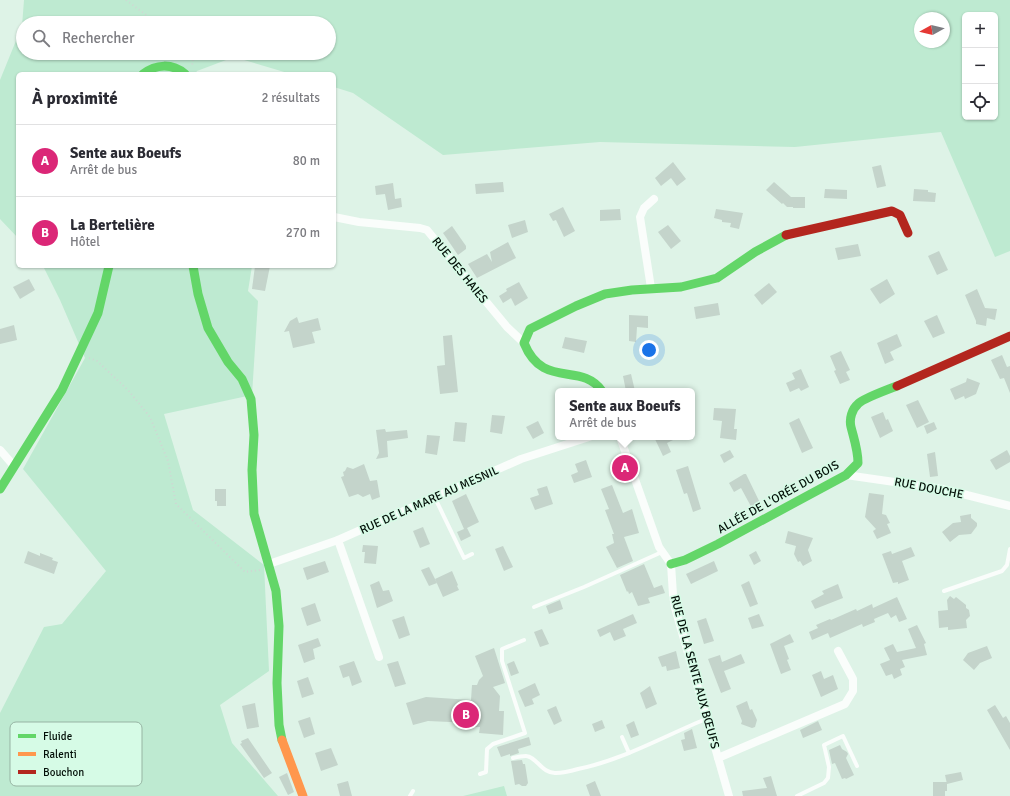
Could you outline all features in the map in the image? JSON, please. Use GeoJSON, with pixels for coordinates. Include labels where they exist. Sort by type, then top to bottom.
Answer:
{"type":"FeatureCollection","features":[{"type":"Feature","properties":{"kind":"street"},"geometry":{"type":"LineString","coordinates":[[145,72],[155,67],[168,66],[183,71],[188,70]]}},
{"type":"Feature","properties":{"kind":"street"},"geometry":{"type":"LineString","coordinates":[[651,288],[640,216],[644,208],[654,199]]}},
{"type":"Feature","properties":{"kind":"street"},"geometry":{"type":"LineString","coordinates":[[601,388],[592,380],[553,372],[538,365],[528,354],[524,343],[530,329],[576,306],[605,294],[651,288],[681,287],[701,284],[717,278],[778,238],[789,233],[892,212],[900,215],[908,233]]}},
{"type":"Feature","properties":{"kind":"street","name":"RUE DES HAIES"},"geometry":{"type":"LineString","coordinates":[[336,217],[359,222],[427,230],[507,327],[524,343]]}},
{"type":"Feature","properties":{"kind":"street"},"geometry":{"type":"LineString","coordinates":[[0,489],[62,390],[98,313],[109,268]]}},
{"type":"Feature","properties":{"kind":"street"},"geometry":{"type":"LineString","coordinates":[[193,268],[198,294],[208,328],[228,362],[242,379],[251,399],[254,435],[252,470],[254,514],[267,567],[276,591],[279,626],[277,683],[279,725],[282,739],[303,796]]}},
{"type":"Feature","properties":{"kind":"street","name":"ALLÉE DE L'ORÉE DU BOIS"},"geometry":{"type":"LineString","coordinates":[[671,564],[685,560],[718,544],[846,475],[858,463],[858,448],[850,427],[849,418],[852,410],[858,403],[1010,336]]}},
{"type":"Feature","properties":{"kind":"street","name":"RUE DE LA MARE AU MESNIL"},"geometry":{"type":"LineString","coordinates":[[267,567],[338,540],[521,459],[580,440]]}},
{"type":"Feature","properties":{"kind":"street"},"geometry":{"type":"LineString","coordinates":[[621,440],[662,552],[671,564]]}},
{"type":"Feature","properties":{"kind":"street"},"geometry":{"type":"LineString","coordinates":[[0,450],[14,466]]}},
{"type":"Feature","properties":{"kind":"street","name":"RUE DOUCHE"},"geometry":{"type":"LineString","coordinates":[[846,475],[944,489],[1010,506]]}},
{"type":"Feature","properties":{"kind":"street"},"geometry":{"type":"LineString","coordinates":[[338,540],[379,657]]}},
{"type":"Feature","properties":{"kind":"street","name":"RUE DE LA SENTE AUX BŒUFS"},"geometry":{"type":"LineString","coordinates":[[671,564],[675,608],[729,796]]}},
{"type":"Feature","properties":{"kind":"street"},"geometry":{"type":"LineString","coordinates":[[718,758],[845,704],[853,691],[853,679],[838,651]]}},
{"type":"Feature","properties":{"kind":"lane"},"geometry":{"type":"LineString","coordinates":[[434,497],[464,558],[472,554]]}},
{"type":"Feature","properties":{"kind":"lane"},"geometry":{"type":"LineString","coordinates":[[944,591],[1002,572],[1007,565],[1010,549]]}},
{"type":"Feature","properties":{"kind":"lane"},"geometry":{"type":"LineString","coordinates":[[534,607],[584,587],[662,552]]}},
{"type":"Feature","properties":{"kind":"lane"},"geometry":{"type":"LineString","coordinates":[[480,774],[486,772],[487,748],[493,744],[525,733],[502,660],[502,649],[524,640]]}},
{"type":"Feature","properties":{"kind":"lane"},"geometry":{"type":"LineString","coordinates":[[514,758],[526,756],[531,757],[547,772],[556,773],[595,766],[629,753],[706,719]]}},
{"type":"Feature","properties":{"kind":"lane"},"geometry":{"type":"LineString","coordinates":[[797,796],[824,783],[828,778],[829,767],[824,745],[844,736],[857,766]]}},
{"type":"Feature","properties":{"kind":"lane"},"geometry":{"type":"LineString","coordinates":[[622,737],[629,753]]}},
{"type":"Feature","properties":{"kind":"lane"},"geometry":{"type":"LineString","coordinates":[[410,796],[413,791]]}},
{"type":"Feature","properties":{"kind":"path"},"geometry":{"type":"LineString","coordinates":[[126,0],[148,16]]}},
{"type":"Feature","properties":{"kind":"path"},"geometry":{"type":"LineString","coordinates":[[188,70],[192,60]]}},
{"type":"Feature","properties":{"kind":"path"},"geometry":{"type":"LineString","coordinates":[[79,354],[97,361],[128,390],[150,417],[168,461],[176,504],[245,572],[267,567]]}},
{"type":"Feature","properties":{"kind":"green space"},"geometry":{"type":"Polygon","coordinates":[[[24,0],[1010,0],[1010,251],[995,257],[941,132],[795,147],[600,142],[443,155],[353,93],[336,88],[336,72],[284,72],[244,60],[336,60],[336,16],[23,16],[24,0]]]}},
{"type":"Feature","properties":{"kind":"green space"},"geometry":{"type":"Polygon","coordinates":[[[16,41],[16,60],[226,60],[196,72],[16,72],[16,236],[0,219],[0,80],[16,41]]]}},
{"type":"Feature","properties":{"kind":"green space"},"geometry":{"type":"Polygon","coordinates":[[[44,268],[252,268],[248,291],[258,301],[252,395],[164,414],[193,510],[264,565],[269,671],[220,705],[232,743],[278,796],[0,796],[0,713],[44,627],[62,624],[106,571],[23,469],[85,358],[60,300],[44,268]]]}},
{"type":"Feature","properties":{"kind":"green space"},"geometry":{"type":"Polygon","coordinates":[[[504,786],[507,796],[463,796],[504,786]]]}},
{"type":"Feature","properties":{"kind":"building"},"geometry":{"type":"Polygon","coordinates":[[[673,162],[686,179],[677,186],[671,178],[661,186],[655,178],[673,162]]]}},
{"type":"Feature","properties":{"kind":"building"},"geometry":{"type":"Polygon","coordinates":[[[881,165],[886,186],[877,188],[872,167],[881,165]]]}},
{"type":"Feature","properties":{"kind":"building"},"geometry":{"type":"Polygon","coordinates":[[[503,182],[504,192],[476,194],[475,184],[503,182]]]}},
{"type":"Feature","properties":{"kind":"building"},"geometry":{"type":"Polygon","coordinates":[[[774,182],[791,197],[805,197],[805,208],[787,207],[783,203],[782,204],[766,190],[774,182]]]}},
{"type":"Feature","properties":{"kind":"building"},"geometry":{"type":"Polygon","coordinates":[[[393,183],[395,199],[401,198],[402,207],[388,210],[385,194],[376,195],[375,186],[393,183]]]}},
{"type":"Feature","properties":{"kind":"building"},"geometry":{"type":"Polygon","coordinates":[[[825,189],[847,190],[847,199],[824,198],[825,189]]]}},
{"type":"Feature","properties":{"kind":"building"},"geometry":{"type":"Polygon","coordinates":[[[914,189],[928,190],[928,192],[936,193],[935,202],[913,201],[914,189]]]}},
{"type":"Feature","properties":{"kind":"building"},"geometry":{"type":"Polygon","coordinates":[[[563,207],[575,231],[564,237],[556,220],[553,221],[549,214],[563,207]]]}},
{"type":"Feature","properties":{"kind":"building"},"geometry":{"type":"Polygon","coordinates":[[[620,209],[621,220],[600,221],[600,210],[620,209]]]}},
{"type":"Feature","properties":{"kind":"building"},"geometry":{"type":"Polygon","coordinates":[[[716,209],[743,213],[739,229],[730,227],[731,223],[722,222],[722,220],[714,218],[716,209]]]}},
{"type":"Feature","properties":{"kind":"building"},"geometry":{"type":"Polygon","coordinates":[[[525,220],[528,232],[512,238],[508,225],[525,220]]]}},
{"type":"Feature","properties":{"kind":"building"},"geometry":{"type":"Polygon","coordinates":[[[668,225],[681,241],[671,249],[658,232],[668,225]]]}},
{"type":"Feature","properties":{"kind":"building"},"geometry":{"type":"Polygon","coordinates":[[[452,226],[466,246],[466,249],[458,255],[443,233],[452,226]]]}},
{"type":"Feature","properties":{"kind":"building"},"geometry":{"type":"Polygon","coordinates":[[[508,242],[516,258],[477,278],[468,264],[487,254],[492,262],[490,252],[508,242]]]}},
{"type":"Feature","properties":{"kind":"building"},"geometry":{"type":"Polygon","coordinates":[[[858,244],[861,256],[838,260],[835,248],[858,244]]]}},
{"type":"Feature","properties":{"kind":"building"},"geometry":{"type":"Polygon","coordinates":[[[939,251],[948,270],[937,275],[928,256],[939,251]]]}},
{"type":"Feature","properties":{"kind":"building"},"geometry":{"type":"Polygon","coordinates":[[[255,268],[270,268],[265,291],[252,289],[255,268]]]}},
{"type":"Feature","properties":{"kind":"building"},"geometry":{"type":"Polygon","coordinates":[[[29,279],[35,290],[20,299],[13,287],[29,279]]]}},
{"type":"Feature","properties":{"kind":"building"},"geometry":{"type":"Polygon","coordinates":[[[887,279],[895,294],[880,304],[870,289],[887,279]]]}},
{"type":"Feature","properties":{"kind":"building"},"geometry":{"type":"Polygon","coordinates":[[[519,282],[528,298],[515,306],[511,298],[503,303],[499,296],[507,291],[506,289],[519,282]]]}},
{"type":"Feature","properties":{"kind":"building"},"geometry":{"type":"Polygon","coordinates":[[[769,283],[777,292],[762,305],[754,295],[769,283]]]}},
{"type":"Feature","properties":{"kind":"building"},"geometry":{"type":"Polygon","coordinates":[[[977,289],[985,308],[997,309],[995,320],[987,318],[986,326],[976,324],[965,295],[977,289]]]}},
{"type":"Feature","properties":{"kind":"building"},"geometry":{"type":"Polygon","coordinates":[[[718,303],[720,315],[696,319],[694,307],[718,303]]]}},
{"type":"Feature","properties":{"kind":"building"},"geometry":{"type":"Polygon","coordinates":[[[629,315],[648,316],[648,328],[637,327],[636,342],[629,341],[629,315]]]}},
{"type":"Feature","properties":{"kind":"building"},"geometry":{"type":"Polygon","coordinates":[[[937,315],[945,333],[933,338],[924,321],[937,315]]]}},
{"type":"Feature","properties":{"kind":"building"},"geometry":{"type":"Polygon","coordinates":[[[297,317],[299,323],[318,318],[321,330],[312,332],[315,343],[293,348],[289,331],[284,332],[290,321],[297,317]]]}},
{"type":"Feature","properties":{"kind":"building"},"geometry":{"type":"Polygon","coordinates":[[[14,325],[17,340],[0,344],[0,329],[14,325]]]}},
{"type":"Feature","properties":{"kind":"building"},"geometry":{"type":"Polygon","coordinates":[[[897,334],[902,346],[890,352],[894,360],[885,364],[877,343],[897,334]]]}},
{"type":"Feature","properties":{"kind":"building"},"geometry":{"type":"Polygon","coordinates":[[[452,335],[458,392],[440,394],[437,366],[445,365],[443,336],[452,335]]]}},
{"type":"Feature","properties":{"kind":"building"},"geometry":{"type":"Polygon","coordinates":[[[565,337],[587,341],[584,353],[562,348],[565,337]]]}},
{"type":"Feature","properties":{"kind":"building"},"geometry":{"type":"Polygon","coordinates":[[[841,351],[850,370],[846,372],[850,380],[840,384],[834,371],[836,370],[830,356],[841,351]]]}},
{"type":"Feature","properties":{"kind":"building"},"geometry":{"type":"Polygon","coordinates":[[[1002,355],[1007,367],[1010,366],[1010,393],[1004,378],[1000,379],[991,360],[1002,355]]]}},
{"type":"Feature","properties":{"kind":"building"},"geometry":{"type":"Polygon","coordinates":[[[801,369],[809,387],[801,391],[799,388],[790,392],[786,383],[795,379],[792,373],[801,369]]]}},
{"type":"Feature","properties":{"kind":"building"},"geometry":{"type":"Polygon","coordinates":[[[631,374],[634,388],[625,388],[623,376],[631,374]]]}},
{"type":"Feature","properties":{"kind":"building"},"geometry":{"type":"Polygon","coordinates":[[[967,378],[980,383],[976,394],[965,399],[964,396],[955,400],[950,389],[966,382],[967,378]]]}},
{"type":"Feature","properties":{"kind":"building"},"geometry":{"type":"Polygon","coordinates":[[[918,400],[929,422],[917,428],[906,405],[918,400]]]}},
{"type":"Feature","properties":{"kind":"building"},"geometry":{"type":"Polygon","coordinates":[[[714,408],[736,409],[734,429],[737,429],[736,440],[720,438],[722,421],[713,420],[714,408]]]}},
{"type":"Feature","properties":{"kind":"building"},"geometry":{"type":"Polygon","coordinates":[[[883,412],[893,431],[880,438],[871,417],[883,412]]]}},
{"type":"Feature","properties":{"kind":"building"},"geometry":{"type":"Polygon","coordinates":[[[492,415],[505,416],[502,434],[490,432],[492,415]]]}},
{"type":"Feature","properties":{"kind":"building"},"geometry":{"type":"Polygon","coordinates":[[[799,418],[813,448],[802,453],[789,423],[799,418]]]}},
{"type":"Feature","properties":{"kind":"building"},"geometry":{"type":"Polygon","coordinates":[[[538,421],[544,433],[533,439],[526,427],[538,421]]]}},
{"type":"Feature","properties":{"kind":"building"},"geometry":{"type":"Polygon","coordinates":[[[455,422],[467,423],[465,442],[453,441],[455,422]]]}},
{"type":"Feature","properties":{"kind":"building"},"geometry":{"type":"Polygon","coordinates":[[[934,422],[937,429],[927,434],[924,426],[934,422]]]}},
{"type":"Feature","properties":{"kind":"building"},"geometry":{"type":"Polygon","coordinates":[[[385,429],[386,432],[407,430],[408,438],[387,441],[388,457],[376,459],[379,453],[376,430],[385,429]]]}},
{"type":"Feature","properties":{"kind":"building"},"geometry":{"type":"Polygon","coordinates":[[[427,435],[440,436],[437,455],[425,453],[427,435]]]}},
{"type":"Feature","properties":{"kind":"building"},"geometry":{"type":"Polygon","coordinates":[[[655,440],[673,440],[667,443],[671,452],[663,456],[655,440]]]}},
{"type":"Feature","properties":{"kind":"building"},"geometry":{"type":"Polygon","coordinates":[[[730,450],[734,457],[724,463],[720,455],[730,450]]]}},
{"type":"Feature","properties":{"kind":"building"},"geometry":{"type":"Polygon","coordinates":[[[1007,450],[1010,456],[1010,462],[996,470],[990,460],[1007,450]]]}},
{"type":"Feature","properties":{"kind":"building"},"geometry":{"type":"Polygon","coordinates":[[[935,452],[938,476],[930,477],[927,454],[935,452]]]}},
{"type":"Feature","properties":{"kind":"building"},"geometry":{"type":"Polygon","coordinates":[[[586,460],[592,477],[574,483],[571,475],[578,472],[575,464],[586,460]]]}},
{"type":"Feature","properties":{"kind":"building"},"geometry":{"type":"Polygon","coordinates":[[[364,464],[370,481],[377,480],[380,497],[372,500],[370,494],[363,497],[358,494],[349,497],[341,477],[344,476],[343,472],[347,467],[353,469],[364,464]]]}},
{"type":"Feature","properties":{"kind":"building"},"geometry":{"type":"Polygon","coordinates":[[[688,466],[701,509],[693,512],[687,493],[684,494],[676,470],[688,466]]]}},
{"type":"Feature","properties":{"kind":"building"},"geometry":{"type":"Polygon","coordinates":[[[746,474],[762,507],[754,512],[741,488],[734,492],[729,483],[746,474]]]}},
{"type":"Feature","properties":{"kind":"building"},"geometry":{"type":"Polygon","coordinates":[[[612,485],[623,513],[632,509],[639,533],[624,537],[633,561],[617,568],[606,547],[614,543],[612,534],[614,534],[605,510],[609,509],[601,489],[612,485]]]}},
{"type":"Feature","properties":{"kind":"building"},"geometry":{"type":"Polygon","coordinates":[[[547,486],[553,504],[535,510],[530,498],[539,495],[537,489],[547,486]]]}},
{"type":"Feature","properties":{"kind":"building"},"geometry":{"type":"Polygon","coordinates":[[[215,489],[226,489],[226,506],[217,506],[217,501],[215,501],[215,489]]]}},
{"type":"Feature","properties":{"kind":"building"},"geometry":{"type":"Polygon","coordinates":[[[869,493],[884,495],[882,514],[886,515],[890,523],[887,524],[891,533],[877,539],[873,531],[876,529],[865,517],[869,493]]]}},
{"type":"Feature","properties":{"kind":"building"},"geometry":{"type":"Polygon","coordinates":[[[466,494],[479,522],[467,528],[471,536],[461,541],[457,532],[464,529],[452,501],[466,494]]]}},
{"type":"Feature","properties":{"kind":"building"},"geometry":{"type":"Polygon","coordinates":[[[971,514],[971,518],[977,523],[977,526],[971,534],[959,535],[950,542],[942,532],[953,523],[961,522],[960,516],[971,514]]]}},
{"type":"Feature","properties":{"kind":"building"},"geometry":{"type":"Polygon","coordinates":[[[423,527],[430,544],[420,548],[413,531],[423,527]]]}},
{"type":"Feature","properties":{"kind":"building"},"geometry":{"type":"Polygon","coordinates":[[[788,531],[813,538],[808,550],[812,561],[803,566],[800,561],[798,562],[794,554],[796,546],[785,543],[788,531]]]}},
{"type":"Feature","properties":{"kind":"building"},"geometry":{"type":"Polygon","coordinates":[[[363,545],[378,546],[376,564],[364,563],[365,552],[362,552],[363,545]]]}},
{"type":"Feature","properties":{"kind":"building"},"geometry":{"type":"Polygon","coordinates":[[[503,546],[513,567],[504,571],[495,549],[503,546]]]}},
{"type":"Feature","properties":{"kind":"building"},"geometry":{"type":"Polygon","coordinates":[[[911,547],[915,556],[902,561],[909,580],[898,584],[898,582],[893,583],[882,554],[891,551],[892,554],[911,547]]]}},
{"type":"Feature","properties":{"kind":"building"},"geometry":{"type":"Polygon","coordinates":[[[28,551],[40,556],[40,553],[53,558],[52,560],[58,562],[54,574],[24,563],[28,551]]]}},
{"type":"Feature","properties":{"kind":"building"},"geometry":{"type":"Polygon","coordinates":[[[756,551],[761,561],[754,565],[749,555],[756,551]]]}},
{"type":"Feature","properties":{"kind":"building"},"geometry":{"type":"Polygon","coordinates":[[[325,561],[329,572],[307,580],[303,568],[325,561]]]}},
{"type":"Feature","properties":{"kind":"building"},"geometry":{"type":"Polygon","coordinates":[[[714,561],[718,571],[691,584],[686,574],[714,561]]]}},
{"type":"Feature","properties":{"kind":"building"},"geometry":{"type":"Polygon","coordinates":[[[644,564],[654,588],[662,585],[665,593],[648,598],[650,603],[638,606],[632,592],[629,594],[628,591],[627,592],[620,575],[644,564]]]}},
{"type":"Feature","properties":{"kind":"building"},"geometry":{"type":"Polygon","coordinates":[[[429,567],[437,583],[429,586],[421,570],[429,567]]]}},
{"type":"Feature","properties":{"kind":"building"},"geometry":{"type":"Polygon","coordinates":[[[452,571],[459,590],[443,597],[435,579],[452,571]]]}},
{"type":"Feature","properties":{"kind":"building"},"geometry":{"type":"Polygon","coordinates":[[[379,581],[383,591],[389,590],[393,601],[377,608],[370,585],[379,581]]]}},
{"type":"Feature","properties":{"kind":"building"},"geometry":{"type":"Polygon","coordinates":[[[749,581],[758,604],[750,607],[741,585],[749,581]]]}},
{"type":"Feature","properties":{"kind":"building"},"geometry":{"type":"Polygon","coordinates":[[[838,584],[843,598],[815,609],[811,601],[824,594],[822,591],[838,584]]]}},
{"type":"Feature","properties":{"kind":"building"},"geometry":{"type":"Polygon","coordinates":[[[950,596],[954,599],[956,597],[966,605],[966,608],[969,610],[970,616],[966,620],[967,628],[948,630],[948,627],[939,628],[938,611],[948,610],[947,600],[950,596]]]}},
{"type":"Feature","properties":{"kind":"building"},"geometry":{"type":"Polygon","coordinates":[[[897,597],[907,619],[899,622],[896,615],[891,618],[888,613],[874,619],[875,622],[863,627],[862,624],[830,638],[828,633],[812,640],[809,632],[818,628],[816,625],[856,609],[857,611],[872,604],[873,608],[897,597]]]}},
{"type":"Feature","properties":{"kind":"building"},"geometry":{"type":"Polygon","coordinates":[[[560,600],[563,609],[549,614],[546,606],[560,600]]]}},
{"type":"Feature","properties":{"kind":"building"},"geometry":{"type":"Polygon","coordinates":[[[315,603],[321,621],[307,626],[301,608],[315,603]]]}},
{"type":"Feature","properties":{"kind":"building"},"geometry":{"type":"Polygon","coordinates":[[[633,614],[637,623],[623,629],[626,636],[614,641],[610,632],[600,637],[597,630],[633,614]]]}},
{"type":"Feature","properties":{"kind":"building"},"geometry":{"type":"Polygon","coordinates":[[[759,614],[764,626],[752,629],[748,618],[759,614]]]}},
{"type":"Feature","properties":{"kind":"building"},"geometry":{"type":"Polygon","coordinates":[[[404,616],[410,635],[399,639],[392,620],[404,616]]]}},
{"type":"Feature","properties":{"kind":"building"},"geometry":{"type":"Polygon","coordinates":[[[706,618],[714,641],[704,644],[697,621],[706,618]]]}},
{"type":"Feature","properties":{"kind":"building"},"geometry":{"type":"Polygon","coordinates":[[[917,625],[926,643],[924,644],[927,655],[902,660],[905,667],[900,669],[902,675],[894,679],[892,674],[886,676],[880,664],[890,660],[884,648],[893,644],[897,652],[916,648],[908,629],[917,625]]]}},
{"type":"Feature","properties":{"kind":"building"},"geometry":{"type":"Polygon","coordinates":[[[542,629],[549,644],[540,647],[534,632],[542,629]]]}},
{"type":"Feature","properties":{"kind":"building"},"geometry":{"type":"Polygon","coordinates":[[[790,634],[794,642],[784,646],[791,670],[781,674],[770,644],[790,634]]]}},
{"type":"Feature","properties":{"kind":"building"},"geometry":{"type":"Polygon","coordinates":[[[318,638],[321,646],[313,649],[315,659],[304,663],[298,645],[318,638]]]}},
{"type":"Feature","properties":{"kind":"building"},"geometry":{"type":"Polygon","coordinates":[[[987,646],[992,658],[980,663],[974,670],[963,660],[968,653],[987,646]]]}},
{"type":"Feature","properties":{"kind":"building"},"geometry":{"type":"Polygon","coordinates":[[[494,648],[505,683],[493,687],[500,696],[499,711],[504,711],[503,735],[479,733],[480,727],[470,727],[471,723],[428,721],[413,725],[406,703],[426,697],[471,700],[472,685],[477,685],[483,676],[475,656],[494,648]]]}},
{"type":"Feature","properties":{"kind":"building"},"geometry":{"type":"Polygon","coordinates":[[[676,651],[680,668],[667,671],[666,666],[662,667],[658,657],[676,651]]]}},
{"type":"Feature","properties":{"kind":"building"},"geometry":{"type":"Polygon","coordinates":[[[741,654],[745,663],[724,671],[731,689],[721,693],[708,659],[720,655],[722,662],[741,654]]]}},
{"type":"Feature","properties":{"kind":"building"},"geometry":{"type":"Polygon","coordinates":[[[354,661],[362,682],[352,686],[349,676],[343,678],[339,666],[354,661]]]}},
{"type":"Feature","properties":{"kind":"building"},"geometry":{"type":"Polygon","coordinates":[[[398,661],[406,684],[395,687],[387,664],[398,661]]]}},
{"type":"Feature","properties":{"kind":"building"},"geometry":{"type":"Polygon","coordinates":[[[514,661],[519,673],[511,676],[507,664],[514,661]]]}},
{"type":"Feature","properties":{"kind":"building"},"geometry":{"type":"Polygon","coordinates":[[[821,671],[824,679],[833,675],[838,689],[821,697],[812,675],[821,671]]]}},
{"type":"Feature","properties":{"kind":"building"},"geometry":{"type":"Polygon","coordinates":[[[308,677],[314,694],[302,698],[297,681],[308,677]]]}},
{"type":"Feature","properties":{"kind":"building"},"geometry":{"type":"Polygon","coordinates":[[[535,683],[540,695],[532,699],[534,704],[525,707],[518,691],[535,683]]]}},
{"type":"Feature","properties":{"kind":"building"},"geometry":{"type":"Polygon","coordinates":[[[650,686],[657,704],[646,709],[640,693],[650,686]]]}},
{"type":"Feature","properties":{"kind":"building"},"geometry":{"type":"Polygon","coordinates":[[[747,701],[750,710],[752,709],[757,720],[755,727],[752,728],[741,724],[742,721],[736,706],[747,701]]]}},
{"type":"Feature","properties":{"kind":"building"},"geometry":{"type":"Polygon","coordinates":[[[255,703],[259,727],[247,729],[242,706],[255,703]]]}},
{"type":"Feature","properties":{"kind":"building"},"geometry":{"type":"Polygon","coordinates":[[[995,705],[1003,718],[1006,716],[1010,723],[1010,750],[987,710],[995,705]]]}},
{"type":"Feature","properties":{"kind":"building"},"geometry":{"type":"Polygon","coordinates":[[[556,706],[562,721],[554,725],[547,710],[556,706]]]}},
{"type":"Feature","properties":{"kind":"building"},"geometry":{"type":"Polygon","coordinates":[[[310,717],[315,734],[304,738],[298,721],[310,717]]]}},
{"type":"Feature","properties":{"kind":"building"},"geometry":{"type":"Polygon","coordinates":[[[602,720],[605,728],[595,732],[592,724],[602,720]]]}},
{"type":"Feature","properties":{"kind":"building"},"geometry":{"type":"Polygon","coordinates":[[[634,721],[639,735],[631,738],[626,725],[634,721]]]}},
{"type":"Feature","properties":{"kind":"building"},"geometry":{"type":"Polygon","coordinates":[[[818,721],[822,730],[803,738],[800,730],[818,721]]]}},
{"type":"Feature","properties":{"kind":"building"},"geometry":{"type":"Polygon","coordinates":[[[692,729],[697,748],[684,751],[681,740],[685,739],[684,733],[692,729]]]}},
{"type":"Feature","properties":{"kind":"building"},"geometry":{"type":"Polygon","coordinates":[[[529,737],[531,745],[518,749],[519,753],[501,757],[497,747],[529,737]]]}},
{"type":"Feature","properties":{"kind":"building"},"geometry":{"type":"Polygon","coordinates":[[[248,738],[272,773],[264,778],[240,744],[242,743],[241,741],[248,738]]]}},
{"type":"Feature","properties":{"kind":"building"},"geometry":{"type":"Polygon","coordinates":[[[840,745],[848,754],[846,758],[854,775],[846,779],[842,779],[835,763],[832,764],[829,750],[840,745]]]}},
{"type":"Feature","properties":{"kind":"building"},"geometry":{"type":"Polygon","coordinates":[[[331,748],[338,765],[321,771],[315,753],[331,748]]]}},
{"type":"Feature","properties":{"kind":"building"},"geometry":{"type":"Polygon","coordinates":[[[522,760],[523,764],[525,764],[528,783],[526,786],[519,784],[515,785],[511,761],[522,760]]]}},
{"type":"Feature","properties":{"kind":"building"},"geometry":{"type":"Polygon","coordinates":[[[961,772],[963,780],[947,784],[945,775],[961,772]]]}},
{"type":"Feature","properties":{"kind":"building"},"geometry":{"type":"Polygon","coordinates":[[[287,773],[294,792],[288,795],[279,777],[287,773]]]}},
{"type":"Feature","properties":{"kind":"building"},"geometry":{"type":"Polygon","coordinates":[[[771,776],[777,796],[743,796],[742,791],[767,788],[763,778],[771,776]]]}},
{"type":"Feature","properties":{"kind":"building"},"geometry":{"type":"Polygon","coordinates":[[[348,781],[352,796],[340,796],[337,784],[348,781]]]}},
{"type":"Feature","properties":{"kind":"building"},"geometry":{"type":"Polygon","coordinates":[[[595,781],[601,796],[590,796],[586,785],[595,781]]]}},
{"type":"Feature","properties":{"kind":"building"},"geometry":{"type":"Polygon","coordinates":[[[933,782],[947,782],[947,791],[945,791],[945,796],[933,796],[933,782]]]}},
{"type":"Feature","properties":{"kind":"traffic: fast"},"geometry":{"type":"LineString","coordinates":[[146,72],[153,68],[164,66],[175,68],[182,72]]}},
{"type":"Feature","properties":{"kind":"traffic: fast"},"geometry":{"type":"LineString","coordinates":[[599,388],[593,382],[584,377],[551,371],[541,366],[532,357],[524,343],[530,329],[576,306],[605,294],[632,290],[681,287],[717,278],[755,252],[786,235]]}},
{"type":"Feature","properties":{"kind":"traffic: fast"},"geometry":{"type":"LineString","coordinates":[[0,489],[62,390],[98,313],[109,268]]}},
{"type":"Feature","properties":{"kind":"traffic: fast"},"geometry":{"type":"LineString","coordinates":[[193,268],[198,294],[208,328],[228,362],[242,379],[251,399],[254,435],[252,470],[254,514],[276,591],[279,626],[277,683],[279,725],[282,740]]}},
{"type":"Feature","properties":{"kind":"traffic: fast"},"geometry":{"type":"LineString","coordinates":[[671,564],[685,560],[718,544],[846,475],[858,463],[857,449],[850,424],[854,409],[860,402],[897,386]]}},
{"type":"Feature","properties":{"kind":"traffic: slow"},"geometry":{"type":"LineString","coordinates":[[282,740],[303,796]]}},
{"type":"Feature","properties":{"kind":"traffic: jam"},"geometry":{"type":"LineString","coordinates":[[786,235],[892,211],[900,215],[908,233]]}},
{"type":"Feature","properties":{"kind":"traffic: jam"},"geometry":{"type":"LineString","coordinates":[[897,386],[1010,336]]}},
{"type":"Feature","properties":{"kind":"place","name":"Sente aux Boeufs"},"geometry":{"type":"Point","coordinates":[625,468]}},
{"type":"Feature","properties":{"kind":"place","name":"La Bertelière"},"geometry":{"type":"Point","coordinates":[466,715]}}]}
